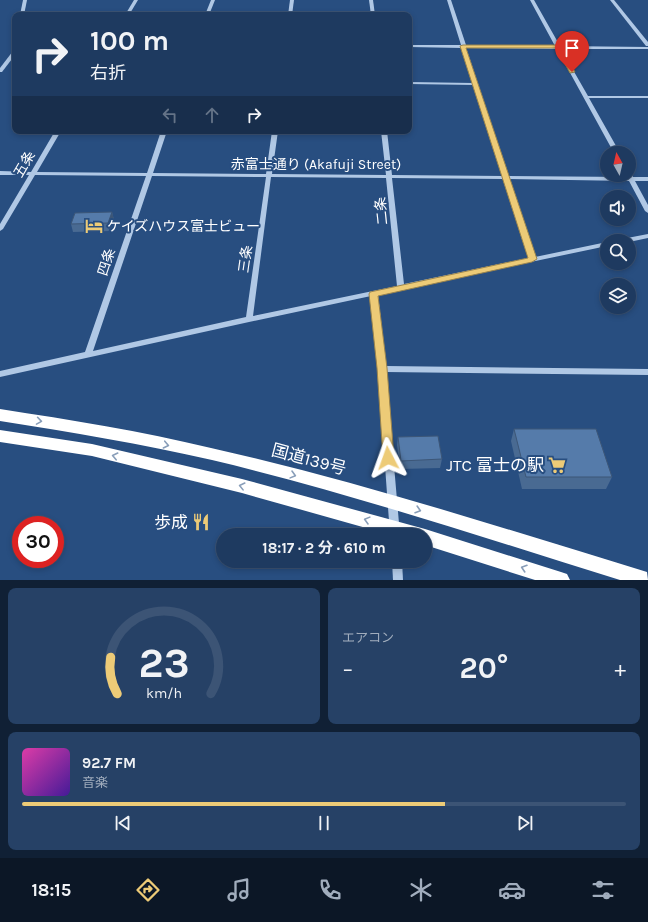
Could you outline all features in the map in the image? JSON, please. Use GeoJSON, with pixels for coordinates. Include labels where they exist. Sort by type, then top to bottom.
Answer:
{"type":"FeatureCollection","features":[{"type":"Feature","properties":{"kind":"highway","name":"国道139号"},"geometry":{"type":"LineString","coordinates":[[0,415],[96,430],[241,461],[392,503],[647,580]]}},
{"type":"Feature","properties":{"kind":"highway"},"geometry":{"type":"LineString","coordinates":[[0,436],[99,452],[242,486],[384,528]]}},
{"type":"Feature","properties":{"kind":"highway"},"geometry":{"type":"LineString","coordinates":[[432,539],[561,580]]}},
{"type":"Feature","properties":{"kind":"street"},"geometry":{"type":"LineString","coordinates":[[23,12],[25,0]]}},
{"type":"Feature","properties":{"kind":"street"},"geometry":{"type":"LineString","coordinates":[[129,12],[136,0]]}},
{"type":"Feature","properties":{"kind":"street"},"geometry":{"type":"LineString","coordinates":[[208,12],[213,0]]}},
{"type":"Feature","properties":{"kind":"street"},"geometry":{"type":"LineString","coordinates":[[290,12],[292,0]]}},
{"type":"Feature","properties":{"kind":"street"},"geometry":{"type":"LineString","coordinates":[[371,0],[373,12]]}},
{"type":"Feature","properties":{"kind":"street"},"geometry":{"type":"LineString","coordinates":[[449,0],[507,177],[532,259]]}},
{"type":"Feature","properties":{"kind":"street"},"geometry":{"type":"LineString","coordinates":[[532,0],[613,146]]}},
{"type":"Feature","properties":{"kind":"street"},"geometry":{"type":"LineString","coordinates":[[612,0],[648,46]]}},
{"type":"Feature","properties":{"kind":"street"},"geometry":{"type":"LineString","coordinates":[[412,46],[648,46]]}},
{"type":"Feature","properties":{"kind":"street"},"geometry":{"type":"LineString","coordinates":[[0,71],[12,56]]}},
{"type":"Feature","properties":{"kind":"street"},"geometry":{"type":"LineString","coordinates":[[412,83],[476,84]]}},
{"type":"Feature","properties":{"kind":"street"},"geometry":{"type":"LineString","coordinates":[[586,97],[648,98]]}},
{"type":"Feature","properties":{"kind":"street","name":"五条"},"geometry":{"type":"LineString","coordinates":[[0,229],[56,134]]}},
{"type":"Feature","properties":{"kind":"street","name":"四条"},"geometry":{"type":"LineString","coordinates":[[88,355],[147,175],[163,134]]}},
{"type":"Feature","properties":{"kind":"street","name":"三条"},"geometry":{"type":"LineString","coordinates":[[249,319],[275,134]]}},
{"type":"Feature","properties":{"kind":"street","name":"二条"},"geometry":{"type":"LineString","coordinates":[[384,134],[401,288]]}},
{"type":"Feature","properties":{"kind":"street","name":"赤富士通り (Akafuji Street)"},"geometry":{"type":"LineString","coordinates":[[0,174],[600,176]]}},
{"type":"Feature","properties":{"kind":"street","name":"赤富士通り (Akafuji Street)"},"geometry":{"type":"LineString","coordinates":[[636,177],[648,179]]}},
{"type":"Feature","properties":{"kind":"street"},"geometry":{"type":"LineString","coordinates":[[633,182],[648,211]]}},
{"type":"Feature","properties":{"kind":"street"},"geometry":{"type":"LineString","coordinates":[[636,238],[648,236]]}},
{"type":"Feature","properties":{"kind":"street"},"geometry":{"type":"LineString","coordinates":[[0,374],[249,319],[600,245]]}},
{"type":"Feature","properties":{"kind":"street"},"geometry":{"type":"LineString","coordinates":[[374,294],[382,368],[394,528]]}},
{"type":"Feature","properties":{"kind":"street"},"geometry":{"type":"LineString","coordinates":[[382,368],[648,372]]}},
{"type":"Feature","properties":{"kind":"street"},"geometry":{"type":"LineString","coordinates":[[397,568],[398,580]]}},
{"type":"Feature","properties":{"kind":"building"},"geometry":{"type":"Polygon","coordinates":[[[112,212],[108,223],[71,224],[75,213],[112,212]]]}},
{"type":"Feature","properties":{"kind":"building","name":"JTC 富士の駅"},"geometry":{"type":"Polygon","coordinates":[[[514,429],[596,429],[612,477],[526,477],[514,429]]]}},
{"type":"Feature","properties":{"kind":"building"},"geometry":{"type":"Polygon","coordinates":[[[438,436],[442,459],[401,461],[398,437],[438,436]]]}},
{"type":"Feature","properties":{"kind":"place","name":"ケイズハウス富士ビュー"},"geometry":{"type":"Point","coordinates":[94,226]}},
{"type":"Feature","properties":{"kind":"place","name":"JTC 富士の駅"},"geometry":{"type":"Point","coordinates":[557,465]}},
{"type":"Feature","properties":{"kind":"place","name":"歩成"},"geometry":{"type":"Point","coordinates":[201,522]}},
{"type":"Feature","properties":{"kind":"route"},"geometry":{"type":"LineString","coordinates":[[388,458],[382,368],[374,294],[532,259],[507,177],[463,46],[558,47],[572,72]]}}]}
